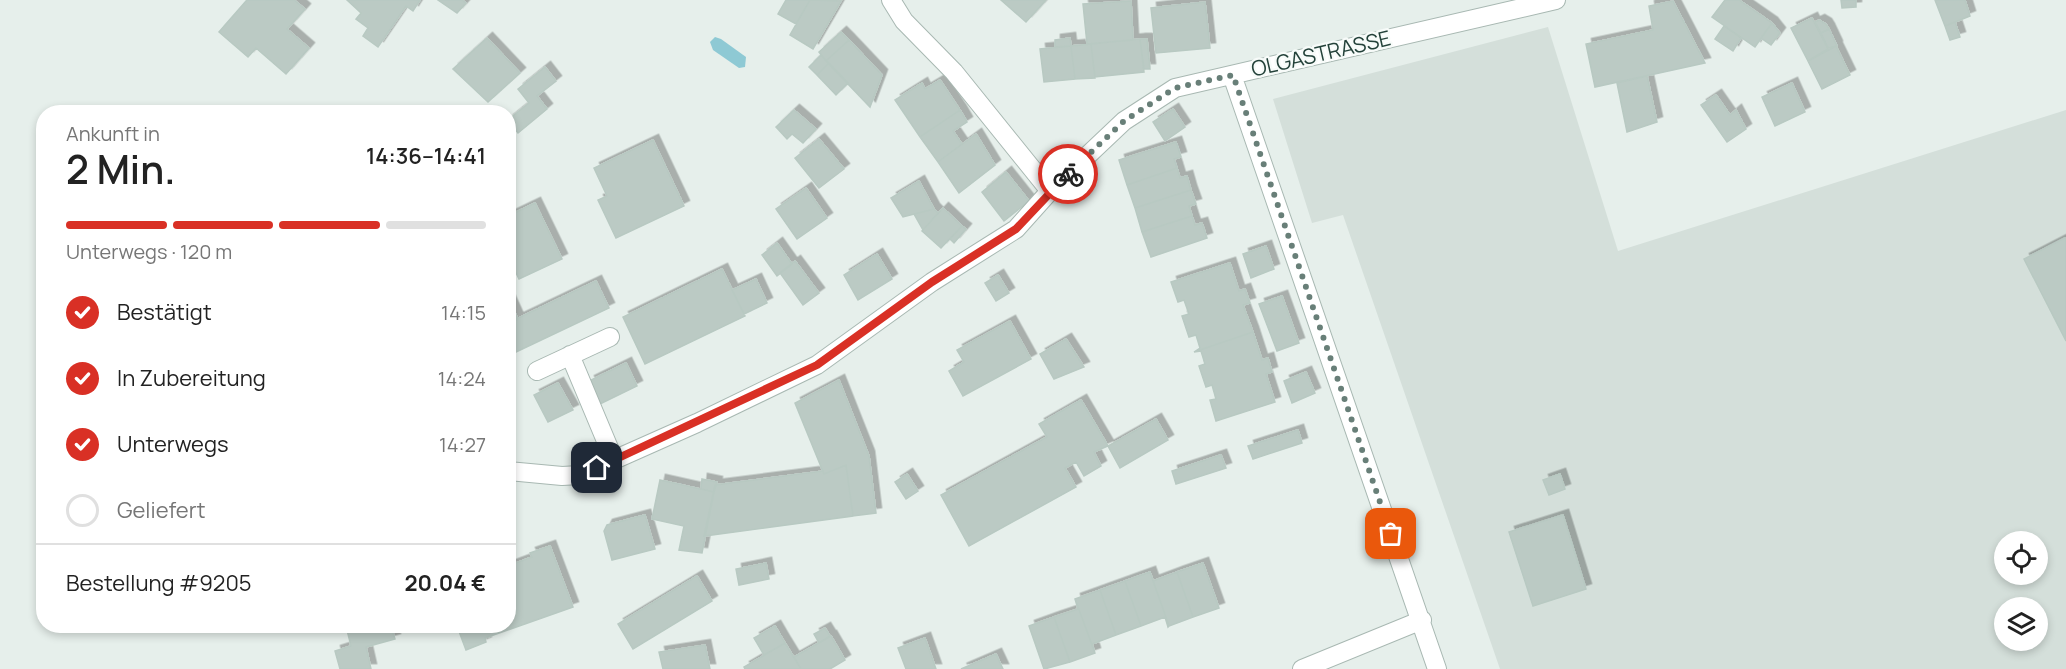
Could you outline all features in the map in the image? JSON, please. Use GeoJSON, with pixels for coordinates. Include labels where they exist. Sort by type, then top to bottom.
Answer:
{"type":"FeatureCollection","features":[{"type":"Feature","properties":{"kind":"street"},"geometry":{"type":"LineString","coordinates":[[891,0],[904,21],[954,72],[1050,191]]}},
{"type":"Feature","properties":{"kind":"street","name":"OLGASTRASSE"},"geometry":{"type":"LineString","coordinates":[[516,471],[580,475],[817,365],[932,282],[1016,229],[1050,191],[1124,121],[1175,88],[1556,0]]}},
{"type":"Feature","properties":{"kind":"street"},"geometry":{"type":"LineString","coordinates":[[1233,75],[1437,669]]}},
{"type":"Feature","properties":{"kind":"street"},"geometry":{"type":"LineString","coordinates":[[537,371],[610,337]]}},
{"type":"Feature","properties":{"kind":"street"},"geometry":{"type":"LineString","coordinates":[[570,355],[614,460]]}},
{"type":"Feature","properties":{"kind":"street"},"geometry":{"type":"LineString","coordinates":[[1302,669],[1422,620]]}},
{"type":"Feature","properties":{"kind":"shaded area"},"geometry":{"type":"Polygon","coordinates":[[[1548,27],[1618,251],[2066,110],[2066,669],[1500,669],[1343,215],[1312,223],[1273,99],[1548,27]]]}},
{"type":"Feature","properties":{"kind":"water"},"geometry":{"type":"Polygon","coordinates":[[[715,37],[746,57],[745,67],[739,68],[713,50],[710,42],[715,37]]]}},
{"type":"Feature","properties":{"kind":"building"},"geometry":{"type":"Polygon","coordinates":[[[247,0],[294,0],[305,9],[287,29],[309,48],[286,74],[256,48],[248,57],[219,32],[247,0]]]}},
{"type":"Feature","properties":{"kind":"building"},"geometry":{"type":"Polygon","coordinates":[[[347,0],[420,0],[413,11],[406,6],[378,47],[363,36],[368,28],[356,19],[361,13],[347,0]]]}},
{"type":"Feature","properties":{"kind":"building"},"geometry":{"type":"Polygon","coordinates":[[[438,0],[462,0],[466,3],[457,13],[438,0]]]}},
{"type":"Feature","properties":{"kind":"building"},"geometry":{"type":"Polygon","coordinates":[[[786,0],[810,0],[796,24],[778,14],[786,0]]]}},
{"type":"Feature","properties":{"kind":"building"},"geometry":{"type":"Polygon","coordinates":[[[810,0],[841,1],[813,49],[790,35],[810,0]]]}},
{"type":"Feature","properties":{"kind":"building"},"geometry":{"type":"Polygon","coordinates":[[[1001,0],[1046,0],[1026,22],[1001,0]]]}},
{"type":"Feature","properties":{"kind":"building"},"geometry":{"type":"Polygon","coordinates":[[[1725,0],[1739,0],[1772,23],[1755,47],[1712,17],[1725,0]]]}},
{"type":"Feature","properties":{"kind":"building"},"geometry":{"type":"Polygon","coordinates":[[[1841,0],[1856,0],[1856,7],[1842,8],[1841,0]]]}},
{"type":"Feature","properties":{"kind":"building"},"geometry":{"type":"Polygon","coordinates":[[[1935,0],[1965,0],[1970,16],[1945,26],[1935,0]]]}},
{"type":"Feature","properties":{"kind":"building"},"geometry":{"type":"Polygon","coordinates":[[[1131,1],[1133,40],[1087,44],[1083,4],[1131,1]]]}},
{"type":"Feature","properties":{"kind":"building"},"geometry":{"type":"Polygon","coordinates":[[[1673,1],[1705,63],[1595,87],[1586,44],[1653,30],[1649,6],[1673,1]]]}},
{"type":"Feature","properties":{"kind":"building"},"geometry":{"type":"Polygon","coordinates":[[[1205,2],[1210,48],[1156,53],[1151,8],[1205,2]]]}},
{"type":"Feature","properties":{"kind":"building"},"geometry":{"type":"Polygon","coordinates":[[[1812,18],[1828,49],[1808,61],[1791,28],[1812,18]]]}},
{"type":"Feature","properties":{"kind":"building"},"geometry":{"type":"Polygon","coordinates":[[[1819,20],[1829,29],[1821,33],[1815,22],[1819,20]]]}},
{"type":"Feature","properties":{"kind":"building"},"geometry":{"type":"Polygon","coordinates":[[[1955,22],[1960,37],[1950,40],[1945,26],[1955,22]]]}},
{"type":"Feature","properties":{"kind":"building"},"geometry":{"type":"Polygon","coordinates":[[[1772,23],[1780,33],[1771,45],[1761,38],[1772,23]]]}},
{"type":"Feature","properties":{"kind":"building"},"geometry":{"type":"Polygon","coordinates":[[[1724,26],[1741,38],[1733,51],[1715,39],[1724,26]]]}},
{"type":"Feature","properties":{"kind":"building"},"geometry":{"type":"Polygon","coordinates":[[[1829,29],[1837,46],[1828,48],[1821,33],[1829,29]]]}},
{"type":"Feature","properties":{"kind":"building"},"geometry":{"type":"Polygon","coordinates":[[[841,32],[849,40],[826,61],[819,52],[841,32]]]}},
{"type":"Feature","properties":{"kind":"building"},"geometry":{"type":"Polygon","coordinates":[[[487,38],[520,73],[488,102],[453,69],[487,38]]]}},
{"type":"Feature","properties":{"kind":"building"},"geometry":{"type":"Polygon","coordinates":[[[1070,38],[1071,46],[1055,47],[1055,40],[1070,38]]]}},
{"type":"Feature","properties":{"kind":"building"},"geometry":{"type":"Polygon","coordinates":[[[1140,39],[1147,39],[1150,69],[1144,69],[1140,39]]]}},
{"type":"Feature","properties":{"kind":"building"},"geometry":{"type":"Polygon","coordinates":[[[1140,39],[1144,72],[1095,77],[1091,44],[1140,39]]]}},
{"type":"Feature","properties":{"kind":"building"},"geometry":{"type":"Polygon","coordinates":[[[849,40],[882,75],[870,107],[826,61],[849,40]]]}},
{"type":"Feature","properties":{"kind":"building"},"geometry":{"type":"Polygon","coordinates":[[[1091,44],[1095,78],[1075,79],[1071,46],[1091,44]]]}},
{"type":"Feature","properties":{"kind":"building"},"geometry":{"type":"Polygon","coordinates":[[[1071,46],[1075,79],[1044,82],[1040,49],[1071,46]]]}},
{"type":"Feature","properties":{"kind":"building"},"geometry":{"type":"Polygon","coordinates":[[[1836,46],[1850,75],[1822,89],[1808,61],[1836,46]]]}},
{"type":"Feature","properties":{"kind":"building"},"geometry":{"type":"Polygon","coordinates":[[[821,55],[829,63],[817,75],[809,67],[821,55]]]}},
{"type":"Feature","properties":{"kind":"building"},"geometry":{"type":"Polygon","coordinates":[[[829,63],[848,83],[836,95],[817,75],[829,63]]]}},
{"type":"Feature","properties":{"kind":"building"},"geometry":{"type":"Polygon","coordinates":[[[545,67],[556,81],[537,96],[547,109],[518,133],[516,114],[529,103],[518,89],[545,67]]]}},
{"type":"Feature","properties":{"kind":"building"},"geometry":{"type":"Polygon","coordinates":[[[1647,76],[1657,122],[1627,132],[1617,83],[1647,76]]]}},
{"type":"Feature","properties":{"kind":"building"},"geometry":{"type":"Polygon","coordinates":[[[940,80],[960,110],[920,137],[895,100],[922,83],[925,89],[940,80]]]}},
{"type":"Feature","properties":{"kind":"building"},"geometry":{"type":"Polygon","coordinates":[[[1792,83],[1805,112],[1775,126],[1762,97],[1792,83]]]}},
{"type":"Feature","properties":{"kind":"building"},"geometry":{"type":"Polygon","coordinates":[[[1716,95],[1730,115],[1736,110],[1746,129],[1727,142],[1701,105],[1716,95]]]}},
{"type":"Feature","properties":{"kind":"building"},"geometry":{"type":"Polygon","coordinates":[[[1173,109],[1185,127],[1165,141],[1153,122],[1173,109]]]}},
{"type":"Feature","properties":{"kind":"building"},"geometry":{"type":"Polygon","coordinates":[[[794,110],[816,129],[803,143],[792,134],[787,139],[776,127],[794,110]]]}},
{"type":"Feature","properties":{"kind":"building"},"geometry":{"type":"Polygon","coordinates":[[[960,110],[967,122],[953,131],[962,144],[938,162],[920,137],[960,110]]]}},
{"type":"Feature","properties":{"kind":"building"},"geometry":{"type":"Polygon","coordinates":[[[976,134],[995,165],[959,193],[938,162],[976,134]]]}},
{"type":"Feature","properties":{"kind":"building"},"geometry":{"type":"Polygon","coordinates":[[[819,139],[844,169],[819,188],[795,158],[819,139]]]}},
{"type":"Feature","properties":{"kind":"building"},"geometry":{"type":"Polygon","coordinates":[[[653,140],[684,206],[616,238],[598,200],[607,196],[594,168],[653,140]]]}},
{"type":"Feature","properties":{"kind":"building"},"geometry":{"type":"Polygon","coordinates":[[[1176,142],[1181,157],[1174,159],[1177,168],[1127,185],[1119,160],[1176,142]]]}},
{"type":"Feature","properties":{"kind":"building"},"geometry":{"type":"Polygon","coordinates":[[[1177,168],[1180,178],[1187,176],[1191,190],[1135,208],[1127,185],[1177,168]]]}},
{"type":"Feature","properties":{"kind":"building"},"geometry":{"type":"Polygon","coordinates":[[[1006,172],[1029,201],[1004,221],[982,192],[1006,172]]]}},
{"type":"Feature","properties":{"kind":"building"},"geometry":{"type":"Polygon","coordinates":[[[919,181],[934,209],[903,217],[891,198],[919,181]]]}},
{"type":"Feature","properties":{"kind":"building"},"geometry":{"type":"Polygon","coordinates":[[[806,188],[827,218],[797,239],[776,209],[806,188]]]}},
{"type":"Feature","properties":{"kind":"building"},"geometry":{"type":"Polygon","coordinates":[[[1191,190],[1196,204],[1189,206],[1192,216],[1142,232],[1135,208],[1191,190]]]}},
{"type":"Feature","properties":{"kind":"building"},"geometry":{"type":"Polygon","coordinates":[[[535,203],[562,259],[519,279],[516,273],[516,212],[535,203]]]}},
{"type":"Feature","properties":{"kind":"building"},"geometry":{"type":"Polygon","coordinates":[[[943,208],[962,226],[941,248],[922,231],[943,208]]]}},
{"type":"Feature","properties":{"kind":"building"},"geometry":{"type":"Polygon","coordinates":[[[934,209],[938,213],[923,230],[914,214],[934,209]]]}},
{"type":"Feature","properties":{"kind":"building"},"geometry":{"type":"Polygon","coordinates":[[[1192,216],[1195,225],[1202,223],[1207,238],[1151,257],[1142,232],[1192,216]]]}},
{"type":"Feature","properties":{"kind":"building"},"geometry":{"type":"Polygon","coordinates":[[[962,226],[966,229],[954,243],[950,239],[962,226]]]}},
{"type":"Feature","properties":{"kind":"building"},"geometry":{"type":"Polygon","coordinates":[[[2066,238],[2066,341],[2024,259],[2066,238]]]}},
{"type":"Feature","properties":{"kind":"building"},"geometry":{"type":"Polygon","coordinates":[[[777,243],[792,264],[777,276],[762,255],[777,243]]]}},
{"type":"Feature","properties":{"kind":"building"},"geometry":{"type":"Polygon","coordinates":[[[1266,246],[1274,269],[1251,278],[1243,254],[1266,246]]]}},
{"type":"Feature","properties":{"kind":"building"},"geometry":{"type":"Polygon","coordinates":[[[877,254],[892,279],[858,300],[844,275],[877,254]]]}},
{"type":"Feature","properties":{"kind":"building"},"geometry":{"type":"Polygon","coordinates":[[[795,261],[819,293],[803,305],[780,273],[795,261]]]}},
{"type":"Feature","properties":{"kind":"building"},"geometry":{"type":"Polygon","coordinates":[[[1230,263],[1239,291],[1245,289],[1250,303],[1243,305],[1253,332],[1194,352],[1200,348],[1196,335],[1189,337],[1182,316],[1189,314],[1184,300],[1178,302],[1171,282],[1230,263]]]}},
{"type":"Feature","properties":{"kind":"building"},"geometry":{"type":"Polygon","coordinates":[[[722,269],[745,316],[645,364],[623,317],[722,269]]]}},
{"type":"Feature","properties":{"kind":"building"},"geometry":{"type":"Polygon","coordinates":[[[998,275],[1009,293],[996,301],[985,283],[998,275]]]}},
{"type":"Feature","properties":{"kind":"building"},"geometry":{"type":"Polygon","coordinates":[[[756,279],[767,303],[744,314],[732,290],[756,279]]]}},
{"type":"Feature","properties":{"kind":"building"},"geometry":{"type":"Polygon","coordinates":[[[596,281],[609,308],[516,352],[516,319],[596,281]]]}},
{"type":"Feature","properties":{"kind":"building"},"geometry":{"type":"Polygon","coordinates":[[[1282,296],[1299,343],[1277,351],[1259,304],[1282,296]]]}},
{"type":"Feature","properties":{"kind":"building"},"geometry":{"type":"Polygon","coordinates":[[[1010,321],[1031,359],[963,396],[949,371],[964,362],[957,350],[1010,321]]]}},
{"type":"Feature","properties":{"kind":"building"},"geometry":{"type":"Polygon","coordinates":[[[1253,332],[1262,360],[1268,358],[1272,372],[1266,374],[1275,402],[1216,421],[1210,400],[1216,399],[1212,385],[1206,387],[1199,366],[1205,364],[1201,351],[1194,352],[1253,332]]]}},
{"type":"Feature","properties":{"kind":"building"},"geometry":{"type":"Polygon","coordinates":[[[1066,339],[1084,367],[1054,379],[1040,354],[1066,339]]]}},
{"type":"Feature","properties":{"kind":"building"},"geometry":{"type":"Polygon","coordinates":[[[626,363],[637,386],[600,404],[589,381],[626,363]]]}},
{"type":"Feature","properties":{"kind":"building"},"geometry":{"type":"Polygon","coordinates":[[[1306,372],[1315,393],[1292,403],[1284,381],[1306,372]]]}},
{"type":"Feature","properties":{"kind":"building"},"geometry":{"type":"Polygon","coordinates":[[[839,380],[869,456],[876,513],[853,516],[846,465],[824,474],[795,403],[839,380]]]}},
{"type":"Feature","properties":{"kind":"building"},"geometry":{"type":"Polygon","coordinates":[[[558,383],[573,410],[548,422],[534,395],[558,383]]]}},
{"type":"Feature","properties":{"kind":"building"},"geometry":{"type":"Polygon","coordinates":[[[1081,400],[1108,446],[1094,452],[1101,466],[1084,476],[1076,462],[1065,468],[1076,487],[969,546],[941,495],[1047,437],[1039,424],[1081,400]]]}},
{"type":"Feature","properties":{"kind":"building"},"geometry":{"type":"Polygon","coordinates":[[[1156,419],[1168,440],[1120,468],[1108,446],[1156,419]]]}},
{"type":"Feature","properties":{"kind":"building"},"geometry":{"type":"Polygon","coordinates":[[[1298,430],[1302,443],[1253,459],[1248,446],[1298,430]]]}},
{"type":"Feature","properties":{"kind":"building"},"geometry":{"type":"Polygon","coordinates":[[[1221,455],[1226,468],[1176,484],[1172,471],[1221,455]]]}},
{"type":"Feature","properties":{"kind":"building"},"geometry":{"type":"Polygon","coordinates":[[[846,465],[853,516],[704,536],[715,485],[823,471],[824,474],[846,465]]]}},
{"type":"Feature","properties":{"kind":"building"},"geometry":{"type":"Polygon","coordinates":[[[907,474],[918,491],[906,499],[895,482],[907,474]]]}},
{"type":"Feature","properties":{"kind":"building"},"geometry":{"type":"Polygon","coordinates":[[[1560,474],[1565,489],[1549,495],[1543,480],[1560,474]]]}},
{"type":"Feature","properties":{"kind":"building"},"geometry":{"type":"Polygon","coordinates":[[[702,479],[717,482],[714,492],[701,489],[702,479]]]}},
{"type":"Feature","properties":{"kind":"building"},"geometry":{"type":"Polygon","coordinates":[[[660,480],[714,492],[702,553],[679,550],[684,526],[652,519],[660,480]]]}},
{"type":"Feature","properties":{"kind":"building"},"geometry":{"type":"Polygon","coordinates":[[[645,515],[655,549],[612,560],[604,531],[607,525],[645,515]]]}},
{"type":"Feature","properties":{"kind":"building"},"geometry":{"type":"Polygon","coordinates":[[[1563,515],[1586,589],[1533,606],[1509,532],[1563,515]]]}},
{"type":"Feature","properties":{"kind":"building"},"geometry":{"type":"Polygon","coordinates":[[[550,546],[573,607],[516,627],[516,563],[532,557],[530,553],[550,546]]]}},
{"type":"Feature","properties":{"kind":"building"},"geometry":{"type":"Polygon","coordinates":[[[766,563],[769,579],[739,585],[736,569],[766,563]]]}},
{"type":"Feature","properties":{"kind":"building"},"geometry":{"type":"Polygon","coordinates":[[[1203,563],[1219,608],[1193,617],[1177,572],[1203,563]]]}},
{"type":"Feature","properties":{"kind":"building"},"geometry":{"type":"Polygon","coordinates":[[[1150,572],[1169,626],[1168,627],[1165,617],[1141,626],[1125,581],[1150,572]]]}},
{"type":"Feature","properties":{"kind":"building"},"geometry":{"type":"Polygon","coordinates":[[[1177,572],[1193,617],[1169,626],[1153,581],[1177,572]]]}},
{"type":"Feature","properties":{"kind":"building"},"geometry":{"type":"Polygon","coordinates":[[[697,576],[712,601],[633,649],[618,624],[697,576]]]}},
{"type":"Feature","properties":{"kind":"building"},"geometry":{"type":"Polygon","coordinates":[[[1125,581],[1141,626],[1116,635],[1100,590],[1125,581]]]}},
{"type":"Feature","properties":{"kind":"building"},"geometry":{"type":"Polygon","coordinates":[[[1100,590],[1116,635],[1092,644],[1095,653],[1075,599],[1100,590]]]}},
{"type":"Feature","properties":{"kind":"building"},"geometry":{"type":"Polygon","coordinates":[[[1075,599],[1095,653],[1070,662],[1054,617],[1078,609],[1075,599]]]}},
{"type":"Feature","properties":{"kind":"building"},"geometry":{"type":"Polygon","coordinates":[[[1054,617],[1070,662],[1044,669],[1029,626],[1054,617]]]}},
{"type":"Feature","properties":{"kind":"building"},"geometry":{"type":"Polygon","coordinates":[[[775,626],[785,643],[764,655],[754,638],[775,626]]]}},
{"type":"Feature","properties":{"kind":"building"},"geometry":{"type":"Polygon","coordinates":[[[825,628],[830,636],[819,643],[814,634],[825,628]]]}},
{"type":"Feature","properties":{"kind":"building"},"geometry":{"type":"Polygon","coordinates":[[[348,633],[393,633],[395,639],[366,647],[371,669],[340,669],[335,651],[351,646],[348,633]]]}},
{"type":"Feature","properties":{"kind":"building"},"geometry":{"type":"Polygon","coordinates":[[[460,633],[499,633],[485,638],[486,642],[466,650],[460,633]]]}},
{"type":"Feature","properties":{"kind":"building"},"geometry":{"type":"Polygon","coordinates":[[[831,636],[845,660],[830,669],[801,669],[794,657],[831,636]]]}},
{"type":"Feature","properties":{"kind":"building"},"geometry":{"type":"Polygon","coordinates":[[[925,638],[936,669],[906,669],[898,648],[925,638]]]}},
{"type":"Feature","properties":{"kind":"building"},"geometry":{"type":"Polygon","coordinates":[[[785,643],[801,669],[745,669],[744,667],[785,643]]]}},
{"type":"Feature","properties":{"kind":"building"},"geometry":{"type":"Polygon","coordinates":[[[705,645],[710,669],[663,669],[659,652],[705,645]]]}},
{"type":"Feature","properties":{"kind":"building"},"geometry":{"type":"Polygon","coordinates":[[[996,654],[1003,669],[961,669],[996,654]]]}},
{"type":"Feature","properties":{"kind":"way so far"},"geometry":{"type":"LineString","coordinates":[[1068,174],[1124,121],[1175,88],[1233,75],[1391,534]]}},
{"type":"Feature","properties":{"kind":"route"},"geometry":{"type":"LineString","coordinates":[[597,468],[817,365],[932,282],[1016,229],[1068,174]]}}]}
